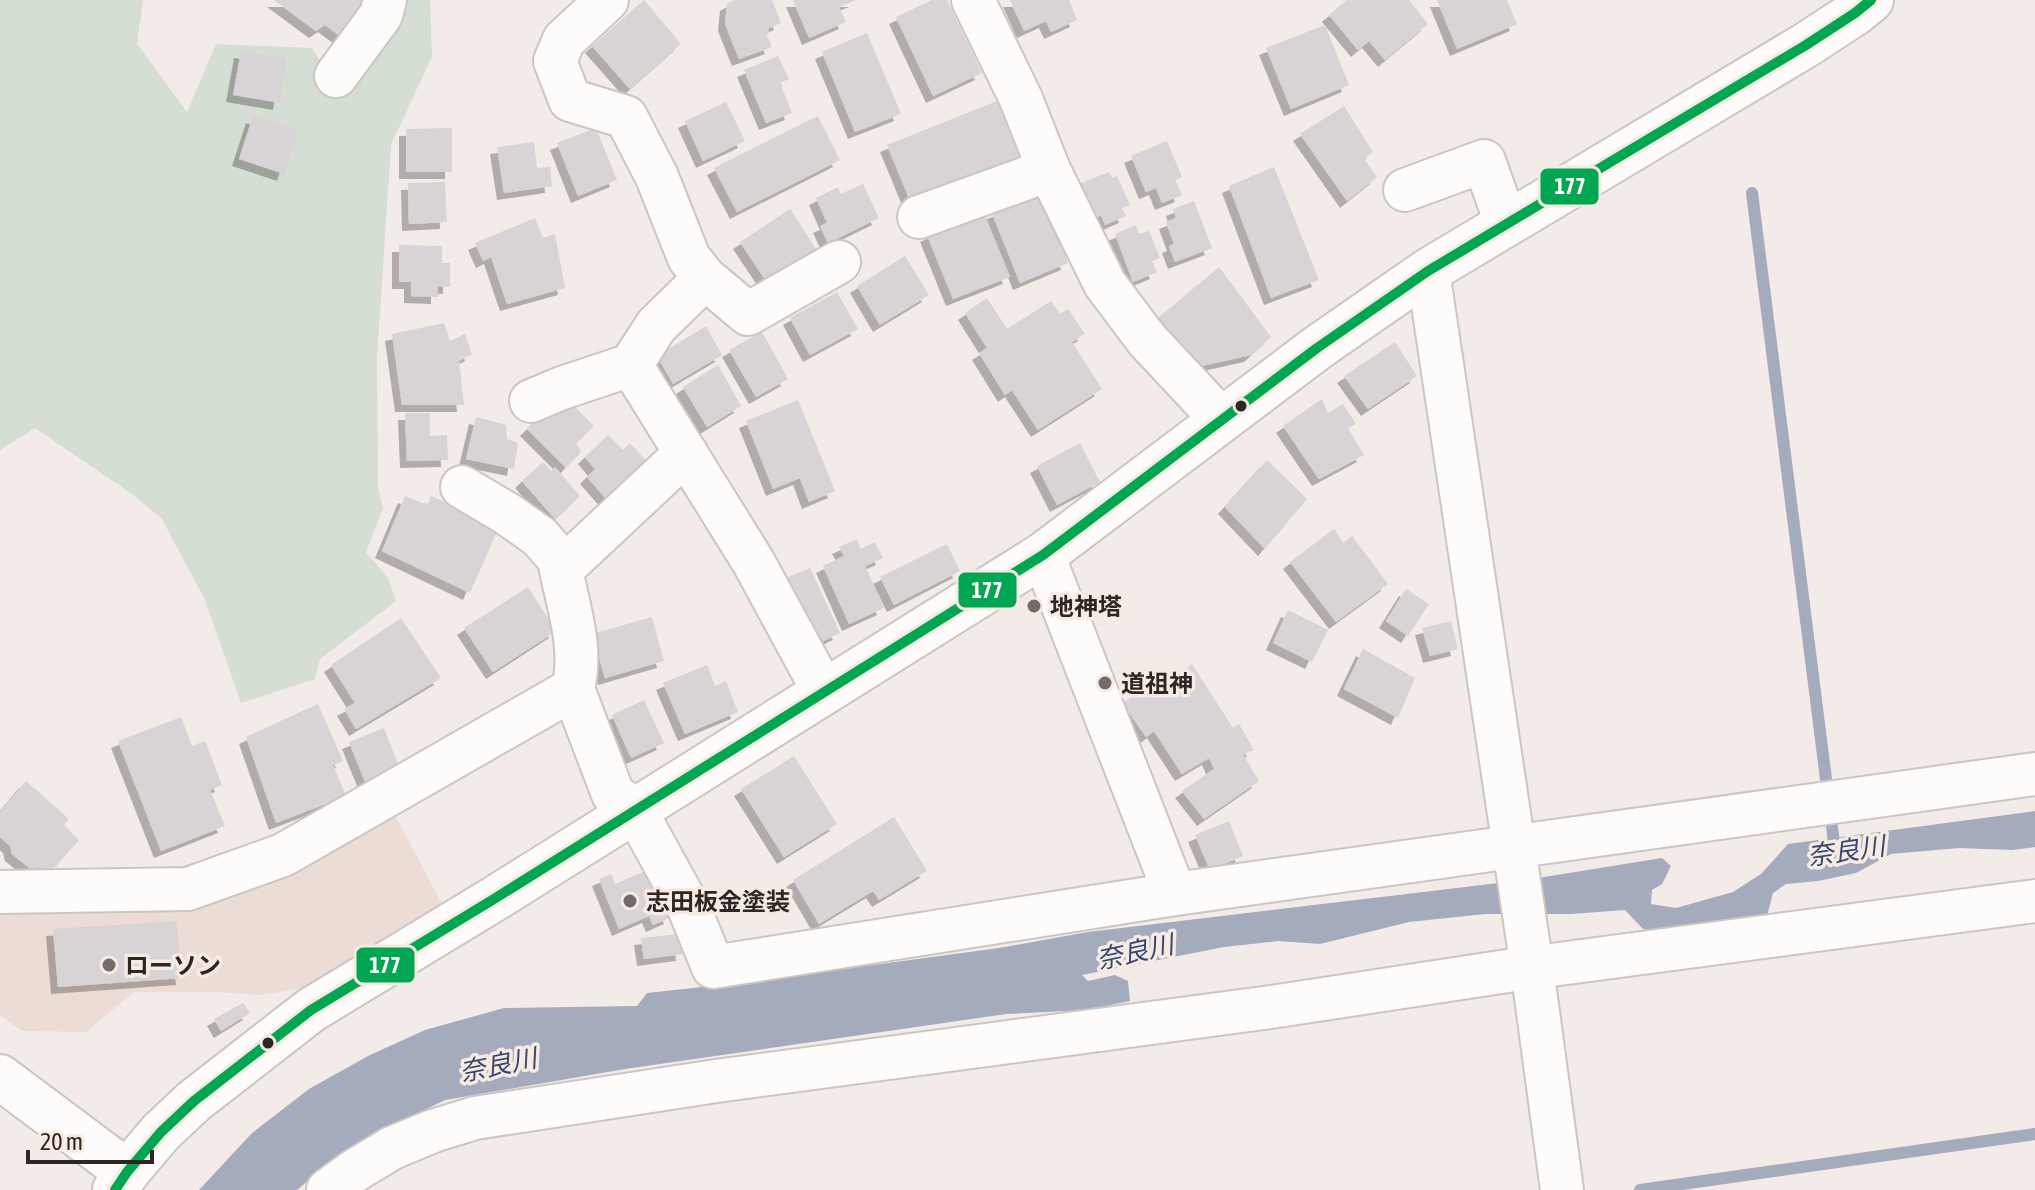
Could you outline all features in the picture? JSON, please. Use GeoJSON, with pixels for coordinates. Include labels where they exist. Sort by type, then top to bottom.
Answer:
{"type":"FeatureCollection","features":[{"type":"Feature","properties":{"kind":"main road"},"geometry":{"type":"LineString","coordinates":[[0,1077],[130,1184],[161,1132],[194,1101],[311,1010],[1043,555],[1317,348],[1428,271],[1806,45],[1871,0]]}},
{"type":"Feature","properties":{"kind":"street"},"geometry":{"type":"LineString","coordinates":[[336,76],[381,15],[385,0]]}},
{"type":"Feature","properties":{"kind":"street"},"geometry":{"type":"LineString","coordinates":[[607,0],[564,40],[555,61],[562,82],[570,100],[626,117],[657,177],[689,258],[705,278],[748,314],[839,262]]}},
{"type":"Feature","properties":{"kind":"street"},"geometry":{"type":"LineString","coordinates":[[973,0],[1021,99],[1049,170],[1105,284],[1147,340],[1222,420]]}},
{"type":"Feature","properties":{"kind":"street"},"geometry":{"type":"LineString","coordinates":[[1405,190],[1484,161],[1506,223]]}},
{"type":"Feature","properties":{"kind":"street"},"geometry":{"type":"LineString","coordinates":[[919,217],[1049,170]]}},
{"type":"Feature","properties":{"kind":"street"},"geometry":{"type":"LineString","coordinates":[[1428,271],[1562,1190]]}},
{"type":"Feature","properties":{"kind":"street"},"geometry":{"type":"LineString","coordinates":[[531,401],[631,365],[656,326],[705,278]]}},
{"type":"Feature","properties":{"kind":"street"},"geometry":{"type":"LineString","coordinates":[[631,365],[754,563],[824,692]]}},
{"type":"Feature","properties":{"kind":"street"},"geometry":{"type":"LineString","coordinates":[[686,453],[561,570],[576,641],[577,671],[573,689],[613,794],[635,810],[689,908],[713,967],[1175,894],[1515,855],[2035,774]]}},
{"type":"Feature","properties":{"kind":"street"},"geometry":{"type":"LineString","coordinates":[[462,487],[540,537],[565,566]]}},
{"type":"Feature","properties":{"kind":"street"},"geometry":{"type":"LineString","coordinates":[[1043,555],[1175,894]]}},
{"type":"Feature","properties":{"kind":"street"},"geometry":{"type":"LineString","coordinates":[[0,892],[188,889],[283,855],[573,689]]}},
{"type":"Feature","properties":{"kind":"street"},"geometry":{"type":"LineString","coordinates":[[328,1190],[392,1148],[475,1118],[716,1081],[1271,1007],[1530,960],[2035,901]]}},
{"type":"Feature","properties":{"kind":"shaded area"},"geometry":{"type":"Polygon","coordinates":[[[0,0],[143,0],[137,44],[187,112],[216,44],[312,48],[337,90],[382,0],[430,0],[432,56],[391,145],[377,358],[378,487],[383,508],[366,552],[388,578],[396,601],[320,659],[315,679],[241,703],[205,600],[162,519],[132,494],[35,428],[0,450],[0,0]]]}},
{"type":"Feature","properties":{"kind":"shaded area"},"geometry":{"type":"Polygon","coordinates":[[[389,804],[443,906],[322,985],[261,995],[134,992],[86,1032],[22,1031],[0,1015],[0,906],[83,901],[389,804]]]}},
{"type":"Feature","properties":{"kind":"water","name":"奈良川"},"geometry":{"type":"Polygon","coordinates":[[[2035,811],[2035,847],[2012,850],[1959,848],[1891,854],[1856,873],[1786,884],[1773,893],[1766,920],[1656,936],[1642,928],[1625,910],[1571,914],[1485,914],[1409,922],[1320,944],[1278,941],[1224,947],[1082,975],[1088,981],[1115,975],[1128,981],[1130,1001],[1086,1010],[1006,1014],[625,1069],[445,1100],[335,1158],[297,1190],[199,1190],[252,1133],[309,1089],[368,1056],[425,1030],[504,1008],[637,1006],[647,993],[999,948],[1088,932],[1532,879],[1662,858],[1671,866],[1662,884],[1652,890],[1651,904],[1676,908],[1733,892],[1761,874],[1788,844],[2035,811]]]}},
{"type":"Feature","properties":{"kind":"building"},"geometry":{"type":"Polygon","coordinates":[[[274,0],[368,0],[345,40],[325,25],[316,31],[274,0]]]}},
{"type":"Feature","properties":{"kind":"building"},"geometry":{"type":"Polygon","coordinates":[[[644,0],[681,44],[630,89],[592,46],[644,0]]]}},
{"type":"Feature","properties":{"kind":"building"},"geometry":{"type":"Polygon","coordinates":[[[734,0],[772,0],[781,23],[769,28],[767,36],[772,47],[739,59],[725,24],[727,4],[734,0]]]}},
{"type":"Feature","properties":{"kind":"building"},"geometry":{"type":"Polygon","coordinates":[[[793,0],[856,0],[839,7],[846,22],[809,38],[793,0]]]}},
{"type":"Feature","properties":{"kind":"building"},"geometry":{"type":"Polygon","coordinates":[[[932,0],[947,0],[982,73],[933,96],[896,17],[932,0]]]}},
{"type":"Feature","properties":{"kind":"building"},"geometry":{"type":"Polygon","coordinates":[[[1010,0],[1069,0],[1077,20],[1051,32],[1046,21],[1024,31],[1010,0]]]}},
{"type":"Feature","properties":{"kind":"building"},"geometry":{"type":"Polygon","coordinates":[[[1347,0],[1409,0],[1428,24],[1385,60],[1369,41],[1358,50],[1329,15],[1347,0]]]}},
{"type":"Feature","properties":{"kind":"building"},"geometry":{"type":"Polygon","coordinates":[[[1437,0],[1507,0],[1517,24],[1457,49],[1437,0]]]}},
{"type":"Feature","properties":{"kind":"building"},"geometry":{"type":"Polygon","coordinates":[[[1325,25],[1349,85],[1291,109],[1266,48],[1325,25]]]}},
{"type":"Feature","properties":{"kind":"building"},"geometry":{"type":"Polygon","coordinates":[[[867,33],[901,114],[855,132],[822,52],[867,33]]]}},
{"type":"Feature","properties":{"kind":"building"},"geometry":{"type":"Polygon","coordinates":[[[241,51],[287,58],[280,103],[233,95],[241,51]]]}},
{"type":"Feature","properties":{"kind":"building"},"geometry":{"type":"Polygon","coordinates":[[[778,56],[789,79],[780,83],[792,113],[766,123],[744,70],[778,56]]]}},
{"type":"Feature","properties":{"kind":"building"},"geometry":{"type":"Polygon","coordinates":[[[997,101],[1020,158],[911,203],[887,145],[997,101]]]}},
{"type":"Feature","properties":{"kind":"building"},"geometry":{"type":"Polygon","coordinates":[[[726,102],[745,141],[703,161],[685,121],[726,102]]]}},
{"type":"Feature","properties":{"kind":"building"},"geometry":{"type":"Polygon","coordinates":[[[1344,106],[1373,152],[1364,159],[1377,177],[1347,201],[1300,134],[1344,106]]]}},
{"type":"Feature","properties":{"kind":"building"},"geometry":{"type":"Polygon","coordinates":[[[253,116],[298,131],[284,174],[239,159],[253,116]]]}},
{"type":"Feature","properties":{"kind":"building"},"geometry":{"type":"Polygon","coordinates":[[[818,116],[840,160],[737,212],[714,168],[818,116]]]}},
{"type":"Feature","properties":{"kind":"building"},"geometry":{"type":"Polygon","coordinates":[[[452,128],[452,172],[406,172],[406,129],[452,128]]]}},
{"type":"Feature","properties":{"kind":"building"},"geometry":{"type":"Polygon","coordinates":[[[596,128],[617,180],[578,196],[557,143],[596,128]]]}},
{"type":"Feature","properties":{"kind":"building"},"geometry":{"type":"Polygon","coordinates":[[[1167,141],[1182,177],[1175,180],[1182,195],[1162,203],[1156,188],[1146,192],[1131,156],[1167,141]]]}},
{"type":"Feature","properties":{"kind":"building"},"geometry":{"type":"Polygon","coordinates":[[[534,142],[537,168],[550,167],[552,186],[504,193],[497,147],[534,142]]]}},
{"type":"Feature","properties":{"kind":"building"},"geometry":{"type":"Polygon","coordinates":[[[1274,167],[1319,280],[1271,298],[1229,186],[1274,167]]]}},
{"type":"Feature","properties":{"kind":"building"},"geometry":{"type":"Polygon","coordinates":[[[1109,172],[1112,178],[1117,176],[1130,205],[1122,208],[1126,216],[1105,225],[1101,215],[1096,218],[1081,183],[1109,172]]]}},
{"type":"Feature","properties":{"kind":"building"},"geometry":{"type":"Polygon","coordinates":[[[445,182],[447,222],[409,224],[408,183],[445,182]]]}},
{"type":"Feature","properties":{"kind":"building"},"geometry":{"type":"Polygon","coordinates":[[[863,184],[879,218],[828,243],[820,226],[827,223],[816,198],[838,187],[841,194],[863,184]]]}},
{"type":"Feature","properties":{"kind":"building"},"geometry":{"type":"Polygon","coordinates":[[[1040,193],[1068,263],[1020,283],[992,213],[1040,193]]]}},
{"type":"Feature","properties":{"kind":"building"},"geometry":{"type":"Polygon","coordinates":[[[1194,201],[1212,248],[1175,262],[1169,246],[1174,244],[1166,222],[1176,218],[1173,209],[1194,201]]]}},
{"type":"Feature","properties":{"kind":"building"},"geometry":{"type":"Polygon","coordinates":[[[790,209],[816,249],[766,281],[740,242],[790,209]]]}},
{"type":"Feature","properties":{"kind":"building"},"geometry":{"type":"Polygon","coordinates":[[[983,211],[1010,277],[953,299],[927,235],[983,211]]]}},
{"type":"Feature","properties":{"kind":"building"},"geometry":{"type":"Polygon","coordinates":[[[535,218],[543,238],[555,234],[565,288],[507,304],[491,257],[483,261],[475,243],[535,218]]]}},
{"type":"Feature","properties":{"kind":"building"},"geometry":{"type":"Polygon","coordinates":[[[1136,225],[1139,234],[1149,231],[1160,258],[1152,261],[1157,272],[1133,282],[1115,234],[1136,225]]]}},
{"type":"Feature","properties":{"kind":"building"},"geometry":{"type":"Polygon","coordinates":[[[399,245],[442,246],[442,263],[450,263],[450,287],[438,286],[438,297],[411,296],[411,282],[399,282],[399,245]]]}},
{"type":"Feature","properties":{"kind":"building"},"geometry":{"type":"Polygon","coordinates":[[[905,256],[929,295],[880,325],[857,286],[905,256]]]}},
{"type":"Feature","properties":{"kind":"building"},"geometry":{"type":"Polygon","coordinates":[[[1219,267],[1271,337],[1251,355],[1197,367],[1159,317],[1219,267]]]}},
{"type":"Feature","properties":{"kind":"building"},"geometry":{"type":"Polygon","coordinates":[[[837,292],[858,329],[810,355],[790,318],[837,292]]]}},
{"type":"Feature","properties":{"kind":"building"},"geometry":{"type":"Polygon","coordinates":[[[987,298],[1007,329],[1051,301],[1060,314],[1068,309],[1085,334],[1072,342],[1102,389],[1038,430],[1012,390],[1005,395],[979,353],[987,348],[965,313],[987,298]]]}},
{"type":"Feature","properties":{"kind":"building"},"geometry":{"type":"Polygon","coordinates":[[[444,323],[450,341],[465,334],[472,354],[459,361],[464,405],[402,405],[392,334],[444,323]]]}},
{"type":"Feature","properties":{"kind":"building"},"geometry":{"type":"Polygon","coordinates":[[[706,326],[722,355],[673,384],[657,356],[706,326]]]}},
{"type":"Feature","properties":{"kind":"building"},"geometry":{"type":"Polygon","coordinates":[[[762,332],[788,379],[756,397],[729,350],[762,332]]]}},
{"type":"Feature","properties":{"kind":"building"},"geometry":{"type":"Polygon","coordinates":[[[1395,342],[1417,376],[1368,409],[1344,376],[1395,342]]]}},
{"type":"Feature","properties":{"kind":"building"},"geometry":{"type":"Polygon","coordinates":[[[718,365],[741,406],[707,427],[683,387],[718,365]]]}},
{"type":"Feature","properties":{"kind":"building"},"geometry":{"type":"Polygon","coordinates":[[[1322,399],[1328,413],[1343,404],[1356,424],[1348,428],[1364,455],[1319,479],[1283,426],[1322,399]]]}},
{"type":"Feature","properties":{"kind":"building"},"geometry":{"type":"Polygon","coordinates":[[[568,400],[594,426],[576,443],[581,452],[566,468],[527,429],[541,415],[547,421],[568,400]]]}},
{"type":"Feature","properties":{"kind":"building"},"geometry":{"type":"Polygon","coordinates":[[[798,400],[835,491],[809,502],[800,478],[773,489],[746,421],[798,400]]]}},
{"type":"Feature","properties":{"kind":"building"},"geometry":{"type":"Polygon","coordinates":[[[405,413],[430,413],[430,436],[447,435],[448,460],[407,461],[405,413]]]}},
{"type":"Feature","properties":{"kind":"building"},"geometry":{"type":"Polygon","coordinates":[[[476,417],[506,425],[507,439],[518,443],[514,469],[466,459],[476,417]]]}},
{"type":"Feature","properties":{"kind":"building"},"geometry":{"type":"Polygon","coordinates":[[[608,435],[623,450],[630,443],[650,465],[609,502],[587,477],[595,469],[585,457],[608,435]]]}},
{"type":"Feature","properties":{"kind":"building"},"geometry":{"type":"Polygon","coordinates":[[[1080,443],[1100,482],[1057,505],[1037,466],[1080,443]]]}},
{"type":"Feature","properties":{"kind":"building"},"geometry":{"type":"Polygon","coordinates":[[[1267,460],[1307,499],[1265,549],[1225,507],[1267,460]]]}},
{"type":"Feature","properties":{"kind":"building"},"geometry":{"type":"Polygon","coordinates":[[[543,462],[551,471],[555,467],[580,496],[555,519],[522,481],[543,462]]]}},
{"type":"Feature","properties":{"kind":"building"},"geometry":{"type":"Polygon","coordinates":[[[405,496],[427,505],[431,496],[499,527],[470,593],[382,551],[405,496]]]}},
{"type":"Feature","properties":{"kind":"building"},"geometry":{"type":"Polygon","coordinates":[[[1334,529],[1343,543],[1352,536],[1388,584],[1336,622],[1290,562],[1334,529]]]}},
{"type":"Feature","properties":{"kind":"building"},"geometry":{"type":"Polygon","coordinates":[[[857,539],[861,549],[875,542],[883,558],[865,566],[884,608],[849,624],[823,566],[844,556],[839,547],[857,539]]]}},
{"type":"Feature","properties":{"kind":"building"},"geometry":{"type":"Polygon","coordinates":[[[947,544],[960,571],[894,605],[880,577],[947,544]]]}},
{"type":"Feature","properties":{"kind":"building"},"geometry":{"type":"Polygon","coordinates":[[[810,568],[840,633],[817,644],[786,578],[810,568]]]}},
{"type":"Feature","properties":{"kind":"building"},"geometry":{"type":"Polygon","coordinates":[[[528,587],[556,631],[493,672],[464,628],[528,587]]]}},
{"type":"Feature","properties":{"kind":"building"},"geometry":{"type":"Polygon","coordinates":[[[1406,589],[1429,604],[1408,636],[1386,621],[1406,589]]]}},
{"type":"Feature","properties":{"kind":"building"},"geometry":{"type":"Polygon","coordinates":[[[1288,610],[1328,630],[1312,662],[1273,643],[1288,610]]]}},
{"type":"Feature","properties":{"kind":"building"},"geometry":{"type":"Polygon","coordinates":[[[652,617],[664,661],[605,678],[592,634],[652,617]]]}},
{"type":"Feature","properties":{"kind":"building"},"geometry":{"type":"Polygon","coordinates":[[[401,618],[441,678],[356,729],[344,709],[355,703],[331,665],[401,618]]]}},
{"type":"Feature","properties":{"kind":"building"},"geometry":{"type":"Polygon","coordinates":[[[1451,621],[1458,649],[1430,656],[1422,628],[1451,621]]]}},
{"type":"Feature","properties":{"kind":"building"},"geometry":{"type":"Polygon","coordinates":[[[1363,649],[1415,678],[1398,718],[1344,689],[1363,649]]]}},
{"type":"Feature","properties":{"kind":"building"},"geometry":{"type":"Polygon","coordinates":[[[1192,664],[1233,728],[1239,724],[1254,750],[1243,754],[1259,781],[1204,819],[1182,791],[1214,769],[1209,758],[1182,774],[1154,731],[1146,737],[1123,704],[1163,668],[1171,679],[1192,664]]]}},
{"type":"Feature","properties":{"kind":"building"},"geometry":{"type":"Polygon","coordinates":[[[707,665],[715,686],[726,681],[738,712],[685,734],[663,683],[707,665]]]}},
{"type":"Feature","properties":{"kind":"building"},"geometry":{"type":"Polygon","coordinates":[[[644,700],[664,743],[631,758],[612,715],[644,700]]]}},
{"type":"Feature","properties":{"kind":"building"},"geometry":{"type":"Polygon","coordinates":[[[318,704],[343,761],[333,765],[346,796],[276,823],[246,737],[318,704]]]}},
{"type":"Feature","properties":{"kind":"building"},"geometry":{"type":"Polygon","coordinates":[[[181,717],[192,746],[205,741],[222,785],[210,790],[225,826],[161,851],[118,741],[181,717]]]}},
{"type":"Feature","properties":{"kind":"building"},"geometry":{"type":"Polygon","coordinates":[[[384,728],[399,767],[368,789],[349,742],[384,728]]]}},
{"type":"Feature","properties":{"kind":"building"},"geometry":{"type":"Polygon","coordinates":[[[794,756],[837,824],[784,857],[741,789],[794,756]]]}},
{"type":"Feature","properties":{"kind":"building"},"geometry":{"type":"Polygon","coordinates":[[[26,781],[69,819],[64,825],[79,840],[47,876],[40,867],[33,871],[12,854],[10,846],[0,837],[0,812],[26,781]]]}},
{"type":"Feature","properties":{"kind":"building"},"geometry":{"type":"Polygon","coordinates":[[[894,817],[927,871],[879,900],[873,891],[819,924],[793,880],[894,817]]]}},
{"type":"Feature","properties":{"kind":"building"},"geometry":{"type":"Polygon","coordinates":[[[1229,821],[1243,856],[1210,870],[1195,835],[1229,821]]]}},
{"type":"Feature","properties":{"kind":"building"},"geometry":{"type":"Polygon","coordinates":[[[645,871],[660,907],[665,905],[671,917],[653,925],[649,916],[619,929],[599,879],[611,874],[615,884],[645,871]]]}},
{"type":"Feature","properties":{"kind":"building"},"geometry":{"type":"Polygon","coordinates":[[[176,921],[183,978],[58,987],[53,929],[176,921]]]}},
{"type":"Feature","properties":{"kind":"building"},"geometry":{"type":"Polygon","coordinates":[[[681,934],[683,954],[644,959],[641,938],[681,934]]]}},
{"type":"Feature","properties":{"kind":"building"},"geometry":{"type":"Polygon","coordinates":[[[243,1003],[250,1013],[221,1031],[214,1019],[243,1003]]]}},
{"type":"Feature","properties":{"kind":"waterway"},"geometry":{"type":"LineString","coordinates":[[1752,193],[1826,779]]}},
{"type":"Feature","properties":{"kind":"waterway","name":"奈良川"},"geometry":{"type":"LineString","coordinates":[[1832,827],[1835,851]]}},
{"type":"Feature","properties":{"kind":"waterway"},"geometry":{"type":"LineString","coordinates":[[1640,1190],[2035,1134]]}},
{"type":"Feature","properties":{"kind":"transit line","name":"177"},"geometry":{"type":"LineString","coordinates":[[115,1190],[161,1132],[194,1101],[311,1010],[1043,555],[1317,348],[1428,271],[1806,45],[1871,0]]}},
{"type":"Feature","properties":{"kind":"place","name":"地神塔"},"geometry":{"type":"Point","coordinates":[1034,606]}},
{"type":"Feature","properties":{"kind":"place","name":"道祖神"},"geometry":{"type":"Point","coordinates":[1105,683]}},
{"type":"Feature","properties":{"kind":"place","name":"志田板金塗装"},"geometry":{"type":"Point","coordinates":[630,901]}},
{"type":"Feature","properties":{"kind":"place","name":"ローソン"},"geometry":{"type":"Point","coordinates":[109,965]}}]}
